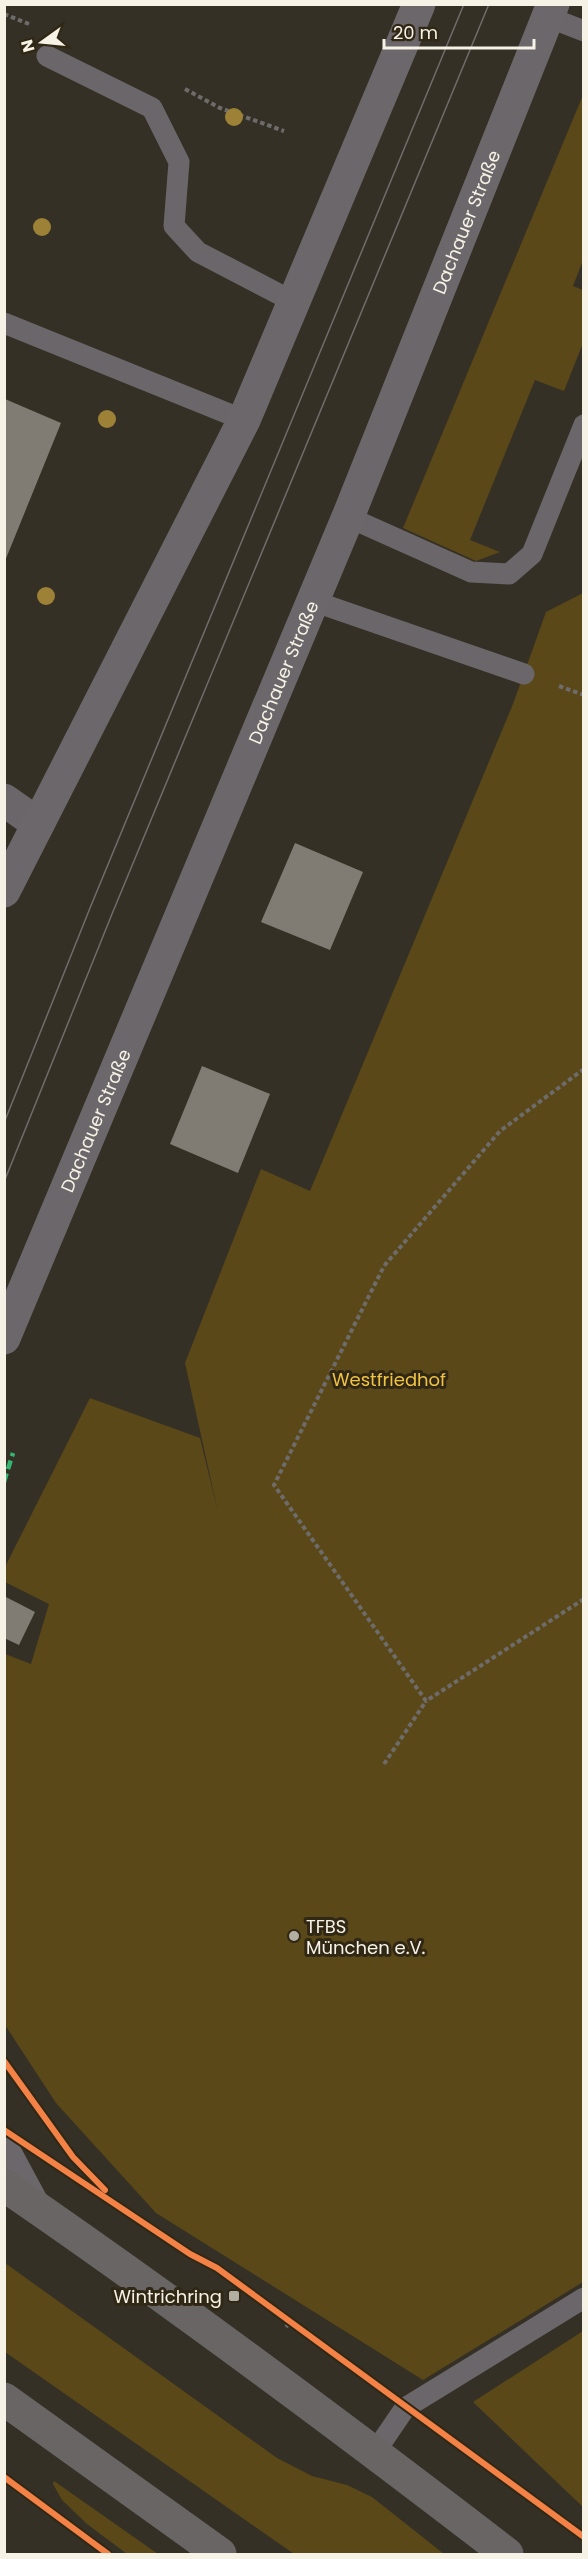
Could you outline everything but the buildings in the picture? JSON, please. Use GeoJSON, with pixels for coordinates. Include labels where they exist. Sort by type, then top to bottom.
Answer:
{"type":"FeatureCollection","features":[{"type":"Feature","properties":{"kind":"main road"},"geometry":{"type":"LineString","coordinates":[[4,891],[244,420],[419,4]]}},
{"type":"Feature","properties":{"kind":"main road","name":"Dachauer Straße"},"geometry":{"type":"LineString","coordinates":[[4,1338],[348,517],[551,11]]}},
{"type":"Feature","properties":{"kind":"main road"},"geometry":{"type":"LineString","coordinates":[[4,2151],[32,2203]]}},
{"type":"Feature","properties":{"kind":"main road"},"geometry":{"type":"LineString","coordinates":[[4,2185],[177,2305],[375,2452],[507,2554]]}},
{"type":"Feature","properties":{"kind":"main road"},"geometry":{"type":"LineString","coordinates":[[4,2399],[220,2554]]}},
{"type":"Feature","properties":{"kind":"street"},"geometry":{"type":"LineString","coordinates":[[4,800],[38,824]]}},
{"type":"Feature","properties":{"kind":"lane"},"geometry":{"type":"LineString","coordinates":[[551,11],[584,31]]}},
{"type":"Feature","properties":{"kind":"lane"},"geometry":{"type":"LineString","coordinates":[[47,56],[152,108],[179,162],[174,226],[198,252],[294,302]]}},
{"type":"Feature","properties":{"kind":"lane"},"geometry":{"type":"LineString","coordinates":[[4,323],[244,420]]}},
{"type":"Feature","properties":{"kind":"lane"},"geometry":{"type":"LineString","coordinates":[[348,517],[471,572],[509,574],[532,554],[584,425]]}},
{"type":"Feature","properties":{"kind":"lane"},"geometry":{"type":"LineString","coordinates":[[313,601],[524,674]]}},
{"type":"Feature","properties":{"kind":"lane"},"geometry":{"type":"LineString","coordinates":[[375,2452],[405,2408],[584,2298]]}},
{"type":"Feature","properties":{"kind":"path"},"geometry":{"type":"LineString","coordinates":[[426,1701],[274,1485],[384,1266],[500,1131],[584,1069]]}},
{"type":"Feature","properties":{"kind":"path"},"geometry":{"type":"LineString","coordinates":[[384,1764],[426,1701],[584,1599]]}},
{"type":"Feature","properties":{"kind":"path"},"geometry":{"type":"LineString","coordinates":[[286,2327],[290,2322]]}},
{"type":"Feature","properties":{"kind":"green space"},"geometry":{"type":"Polygon","coordinates":[[[583,95],[583,260],[573,286],[583,290],[583,343],[564,391],[535,380],[470,540],[500,552],[476,561],[403,528],[583,95]]]}},
{"type":"Feature","properties":{"kind":"green space","name":"Westfriedhof"},"geometry":{"type":"Polygon","coordinates":[[[583,593],[583,2282],[423,2380],[156,2213],[56,2103],[5,2025],[5,1654],[31,1664],[49,1604],[5,1582],[4,1569],[90,1398],[200,1438],[218,1512],[185,1363],[261,1169],[310,1191],[513,704],[546,612],[583,593]]]}},
{"type":"Feature","properties":{"kind":"green space"},"geometry":{"type":"Polygon","coordinates":[[[5,2263],[277,2458],[312,2476],[347,2485],[372,2497],[444,2554],[294,2554],[5,2352],[5,2263]]]}},
{"type":"Feature","properties":{"kind":"green space"},"geometry":{"type":"Polygon","coordinates":[[[583,2331],[583,2507],[473,2402],[583,2331]]]}},
{"type":"Feature","properties":{"kind":"green space"},"geometry":{"type":"Polygon","coordinates":[[[54,2481],[158,2554],[127,2554],[87,2524],[62,2500],[53,2484],[54,2481]]]}},
{"type":"Feature","properties":{"kind":"tram line"},"geometry":{"type":"LineString","coordinates":[[4,1123],[90,908],[464,4]]}},
{"type":"Feature","properties":{"kind":"tram line"},"geometry":{"type":"LineString","coordinates":[[4,1182],[112,914],[489,4]]}},
{"type":"Feature","properties":{"kind":"marked path"},"geometry":{"type":"LineString","coordinates":[[4,1482],[13,1453]]}},
{"type":"Feature","properties":{"kind":"cycle path"},"geometry":{"type":"LineString","coordinates":[[4,2061],[73,2157],[105,2190]]}},
{"type":"Feature","properties":{"kind":"cycle path"},"geometry":{"type":"LineString","coordinates":[[4,2130],[190,2254],[217,2268],[584,2537]]}},
{"type":"Feature","properties":{"kind":"cycle path"},"geometry":{"type":"LineString","coordinates":[[4,2477],[108,2554]]}},
{"type":"Feature","properties":{"kind":"place","name":"TFBS München e.V."},"geometry":{"type":"Point","coordinates":[294,1936]}},
{"type":"Feature","properties":{"kind":"place","name":"Wintrichring"},"geometry":{"type":"Point","coordinates":[234,2296]}}]}
